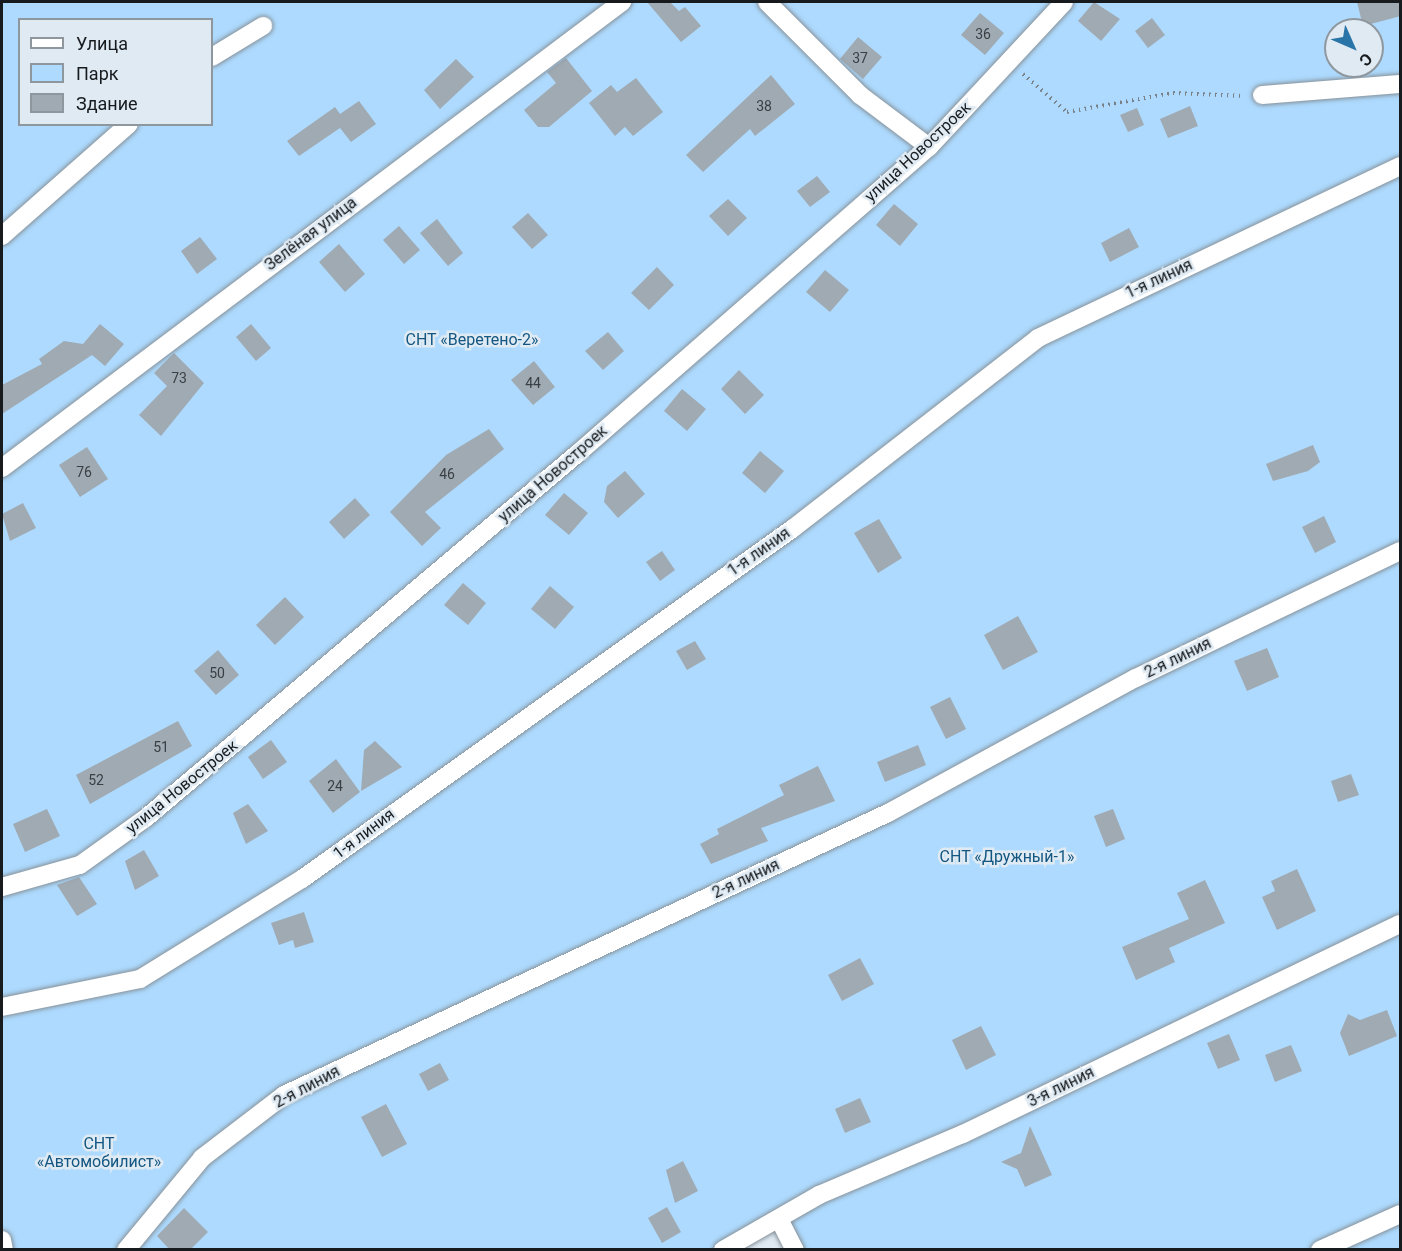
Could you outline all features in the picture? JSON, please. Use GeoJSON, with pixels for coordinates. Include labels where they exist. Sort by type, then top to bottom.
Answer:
{"type":"FeatureCollection","features":[{"type":"Feature","properties":{"kind":"street","name":"Зелёная улица"},"geometry":{"type":"LineString","coordinates":[[2,468],[622,2]]}},
{"type":"Feature","properties":{"kind":"street"},"geometry":{"type":"LineString","coordinates":[[767,2],[860,95],[928,147]]}},
{"type":"Feature","properties":{"kind":"street","name":"улица Новостроек"},"geometry":{"type":"LineString","coordinates":[[2,886],[80,866],[147,817],[577,454],[928,147],[1010,63],[1064,2]]}},
{"type":"Feature","properties":{"kind":"street"},"geometry":{"type":"LineString","coordinates":[[213,56],[263,26]]}},
{"type":"Feature","properties":{"kind":"street"},"geometry":{"type":"LineString","coordinates":[[1262,96],[1401,84]]}},
{"type":"Feature","properties":{"kind":"street"},"geometry":{"type":"LineString","coordinates":[[2,236],[127,126]]}},
{"type":"Feature","properties":{"kind":"street","name":"1-я линия"},"geometry":{"type":"LineString","coordinates":[[2,1007],[140,979],[302,879],[792,529],[1038,338],[1401,166]]}},
{"type":"Feature","properties":{"kind":"street","name":"2-я линия"},"geometry":{"type":"LineString","coordinates":[[126,1250],[202,1158],[284,1095],[888,813],[1136,678],[1401,551]]}},
{"type":"Feature","properties":{"kind":"street","name":"3-я линия"},"geometry":{"type":"LineString","coordinates":[[723,1250],[780,1221],[819,1195],[963,1134],[1401,924]]}},
{"type":"Feature","properties":{"kind":"street"},"geometry":{"type":"LineString","coordinates":[[1320,1250],[1401,1214]]}},
{"type":"Feature","properties":{"kind":"street"},"geometry":{"type":"LineString","coordinates":[[780,1221],[795,1250]]}},
{"type":"Feature","properties":{"kind":"street"},"geometry":{"type":"LineString","coordinates":[[2,1240],[4,1250]]}},
{"type":"Feature","properties":{"kind":"path"},"geometry":{"type":"LineString","coordinates":[[1010,63],[1067,112],[1173,93],[1262,96]]}},
{"type":"Feature","properties":{"kind":"green space"},"geometry":{"type":"Polygon","coordinates":[[[2,2],[1400,2],[1400,1249],[795,1250],[780,1221],[723,1250],[2,1250],[2,2]]]}},
{"type":"Feature","properties":{"kind":"building"},"geometry":{"type":"Polygon","coordinates":[[[647,2],[670,2],[679,11],[685,7],[701,26],[681,42],[647,2]]]}},
{"type":"Feature","properties":{"kind":"building"},"geometry":{"type":"Polygon","coordinates":[[[1094,2],[1120,19],[1101,41],[1078,21],[1094,2]]]}},
{"type":"Feature","properties":{"kind":"building"},"geometry":{"type":"Polygon","coordinates":[[[1357,2],[1401,2],[1401,16],[1384,20],[1384,18],[1361,18],[1357,2]]]}},
{"type":"Feature","properties":{"kind":"building"},"geometry":{"type":"Polygon","coordinates":[[[980,13],[1004,33],[985,55],[961,35],[980,13]]]}},
{"type":"Feature","properties":{"kind":"building"},"geometry":{"type":"Polygon","coordinates":[[[1152,18],[1165,35],[1148,48],[1135,31],[1152,18]]]}},
{"type":"Feature","properties":{"kind":"building"},"geometry":{"type":"Polygon","coordinates":[[[858,37],[882,57],[863,79],[840,59],[858,37]]]}},
{"type":"Feature","properties":{"kind":"building"},"geometry":{"type":"Polygon","coordinates":[[[566,58],[592,91],[549,127],[538,127],[524,110],[556,83],[547,72],[566,58]]]}},
{"type":"Feature","properties":{"kind":"building"},"geometry":{"type":"Polygon","coordinates":[[[456,59],[474,77],[440,109],[424,90],[456,59]]]}},
{"type":"Feature","properties":{"kind":"building"},"geometry":{"type":"Polygon","coordinates":[[[771,75],[795,104],[755,136],[750,129],[703,172],[686,155],[771,75]]]}},
{"type":"Feature","properties":{"kind":"building"},"geometry":{"type":"Polygon","coordinates":[[[636,78],[663,112],[633,136],[625,127],[615,136],[589,103],[611,85],[617,92],[636,78]]]}},
{"type":"Feature","properties":{"kind":"building"},"geometry":{"type":"Polygon","coordinates":[[[359,101],[376,124],[351,142],[340,128],[299,156],[287,141],[335,107],[340,114],[359,101]]]}},
{"type":"Feature","properties":{"kind":"building"},"geometry":{"type":"Polygon","coordinates":[[[1190,106],[1198,126],[1168,138],[1160,119],[1190,106]]]}},
{"type":"Feature","properties":{"kind":"building"},"geometry":{"type":"Polygon","coordinates":[[[1137,108],[1144,125],[1128,132],[1120,115],[1137,108]]]}},
{"type":"Feature","properties":{"kind":"building"},"geometry":{"type":"Polygon","coordinates":[[[817,176],[830,192],[810,207],[797,191],[817,176]]]}},
{"type":"Feature","properties":{"kind":"building"},"geometry":{"type":"Polygon","coordinates":[[[728,199],[747,218],[728,236],[709,216],[728,199]]]}},
{"type":"Feature","properties":{"kind":"building"},"geometry":{"type":"Polygon","coordinates":[[[894,204],[918,224],[900,246],[876,225],[894,204]]]}},
{"type":"Feature","properties":{"kind":"building"},"geometry":{"type":"Polygon","coordinates":[[[528,213],[548,235],[532,249],[512,227],[528,213]]]}},
{"type":"Feature","properties":{"kind":"building"},"geometry":{"type":"Polygon","coordinates":[[[437,219],[463,253],[448,266],[420,233],[437,219]]]}},
{"type":"Feature","properties":{"kind":"building"},"geometry":{"type":"Polygon","coordinates":[[[399,226],[420,250],[404,264],[383,240],[399,226]]]}},
{"type":"Feature","properties":{"kind":"building"},"geometry":{"type":"Polygon","coordinates":[[[1129,228],[1139,247],[1110,262],[1101,243],[1129,228]]]}},
{"type":"Feature","properties":{"kind":"building"},"geometry":{"type":"Polygon","coordinates":[[[200,237],[217,259],[197,274],[181,251],[200,237]]]}},
{"type":"Feature","properties":{"kind":"building"},"geometry":{"type":"Polygon","coordinates":[[[339,244],[365,274],[345,292],[319,262],[339,244]]]}},
{"type":"Feature","properties":{"kind":"building"},"geometry":{"type":"Polygon","coordinates":[[[657,267],[674,285],[649,310],[631,293],[657,267]]]}},
{"type":"Feature","properties":{"kind":"building"},"geometry":{"type":"Polygon","coordinates":[[[825,270],[849,290],[830,312],[806,292],[825,270]]]}},
{"type":"Feature","properties":{"kind":"building"},"geometry":{"type":"Polygon","coordinates":[[[100,324],[124,344],[105,366],[92,355],[2,414],[2,385],[42,364],[39,359],[64,341],[83,344],[100,324]]]}},
{"type":"Feature","properties":{"kind":"building"},"geometry":{"type":"Polygon","coordinates":[[[251,324],[271,348],[256,361],[236,337],[251,324]]]}},
{"type":"Feature","properties":{"kind":"building"},"geometry":{"type":"Polygon","coordinates":[[[608,332],[624,351],[603,370],[585,351],[608,332]]]}},
{"type":"Feature","properties":{"kind":"building"},"geometry":{"type":"Polygon","coordinates":[[[174,353],[204,383],[161,436],[139,415],[167,386],[154,373],[174,353]]]}},
{"type":"Feature","properties":{"kind":"building"},"geometry":{"type":"Polygon","coordinates":[[[534,361],[555,387],[533,405],[511,380],[534,361]]]}},
{"type":"Feature","properties":{"kind":"building"},"geometry":{"type":"Polygon","coordinates":[[[739,370],[764,395],[745,414],[721,389],[739,370]]]}},
{"type":"Feature","properties":{"kind":"building"},"geometry":{"type":"Polygon","coordinates":[[[682,389],[706,409],[687,431],[664,411],[682,389]]]}},
{"type":"Feature","properties":{"kind":"building"},"geometry":{"type":"Polygon","coordinates":[[[489,429],[504,449],[425,512],[441,528],[422,546],[390,512],[446,455],[489,429]]]}},
{"type":"Feature","properties":{"kind":"building"},"geometry":{"type":"Polygon","coordinates":[[[1313,445],[1320,462],[1308,471],[1273,481],[1266,464],[1313,445]]]}},
{"type":"Feature","properties":{"kind":"building"},"geometry":{"type":"Polygon","coordinates":[[[87,447],[108,479],[80,497],[59,465],[87,447]]]}},
{"type":"Feature","properties":{"kind":"building"},"geometry":{"type":"Polygon","coordinates":[[[760,451],[784,471],[765,493],[742,473],[760,451]]]}},
{"type":"Feature","properties":{"kind":"building"},"geometry":{"type":"Polygon","coordinates":[[[625,471],[645,494],[618,518],[604,502],[607,486],[625,471]]]}},
{"type":"Feature","properties":{"kind":"building"},"geometry":{"type":"Polygon","coordinates":[[[564,493],[588,513],[569,535],[545,515],[564,493]]]}},
{"type":"Feature","properties":{"kind":"building"},"geometry":{"type":"Polygon","coordinates":[[[355,498],[370,515],[344,539],[329,522],[355,498]]]}},
{"type":"Feature","properties":{"kind":"building"},"geometry":{"type":"Polygon","coordinates":[[[23,503],[36,528],[10,541],[2,514],[23,503]]]}},
{"type":"Feature","properties":{"kind":"building"},"geometry":{"type":"Polygon","coordinates":[[[1324,516],[1336,542],[1315,553],[1302,527],[1324,516]]]}},
{"type":"Feature","properties":{"kind":"building"},"geometry":{"type":"Polygon","coordinates":[[[879,519],[902,558],[878,573],[854,533],[879,519]]]}},
{"type":"Feature","properties":{"kind":"building"},"geometry":{"type":"Polygon","coordinates":[[[662,551],[675,570],[660,581],[646,562],[662,551]]]}},
{"type":"Feature","properties":{"kind":"building"},"geometry":{"type":"Polygon","coordinates":[[[463,583],[486,603],[468,625],[444,605],[463,583]]]}},
{"type":"Feature","properties":{"kind":"building"},"geometry":{"type":"Polygon","coordinates":[[[550,586],[574,607],[555,629],[531,609],[550,586]]]}},
{"type":"Feature","properties":{"kind":"building"},"geometry":{"type":"Polygon","coordinates":[[[285,597],[304,617],[275,645],[256,625],[285,597]]]}},
{"type":"Feature","properties":{"kind":"building"},"geometry":{"type":"Polygon","coordinates":[[[1018,616],[1038,652],[1003,670],[984,635],[1018,616]]]}},
{"type":"Feature","properties":{"kind":"building"},"geometry":{"type":"Polygon","coordinates":[[[695,641],[706,659],[687,670],[676,651],[695,641]]]}},
{"type":"Feature","properties":{"kind":"building"},"geometry":{"type":"Polygon","coordinates":[[[1267,648],[1279,677],[1247,691],[1234,661],[1267,648]]]}},
{"type":"Feature","properties":{"kind":"building"},"geometry":{"type":"Polygon","coordinates":[[[218,650],[239,675],[216,695],[194,671],[218,650]]]}},
{"type":"Feature","properties":{"kind":"building"},"geometry":{"type":"Polygon","coordinates":[[[950,697],[966,729],[946,739],[930,707],[950,697]]]}},
{"type":"Feature","properties":{"kind":"building"},"geometry":{"type":"Polygon","coordinates":[[[178,721],[192,746],[90,804],[76,775],[178,721]]]}},
{"type":"Feature","properties":{"kind":"building"},"geometry":{"type":"Polygon","coordinates":[[[271,740],[287,762],[263,779],[248,757],[271,740]]]}},
{"type":"Feature","properties":{"kind":"building"},"geometry":{"type":"Polygon","coordinates":[[[375,741],[402,767],[361,791],[364,750],[375,741]]]}},
{"type":"Feature","properties":{"kind":"building"},"geometry":{"type":"Polygon","coordinates":[[[918,745],[926,765],[885,782],[877,762],[918,745]]]}},
{"type":"Feature","properties":{"kind":"building"},"geometry":{"type":"Polygon","coordinates":[[[336,759],[360,792],[333,813],[309,781],[336,759]]]}},
{"type":"Feature","properties":{"kind":"building"},"geometry":{"type":"Polygon","coordinates":[[[818,766],[835,801],[761,828],[768,841],[711,864],[700,844],[719,834],[717,829],[784,795],[779,785],[818,766]]]}},
{"type":"Feature","properties":{"kind":"building"},"geometry":{"type":"Polygon","coordinates":[[[1351,774],[1359,795],[1338,802],[1331,781],[1351,774]]]}},
{"type":"Feature","properties":{"kind":"building"},"geometry":{"type":"Polygon","coordinates":[[[248,804],[268,831],[246,844],[233,813],[248,804]]]}},
{"type":"Feature","properties":{"kind":"building"},"geometry":{"type":"Polygon","coordinates":[[[47,809],[60,836],[25,852],[13,824],[47,809]]]}},
{"type":"Feature","properties":{"kind":"building"},"geometry":{"type":"Polygon","coordinates":[[[1113,809],[1125,839],[1106,847],[1094,816],[1113,809]]]}},
{"type":"Feature","properties":{"kind":"building"},"geometry":{"type":"Polygon","coordinates":[[[144,850],[159,876],[135,890],[125,861],[144,850]]]}},
{"type":"Feature","properties":{"kind":"building"},"geometry":{"type":"Polygon","coordinates":[[[1297,869],[1316,911],[1277,930],[1262,897],[1275,891],[1271,881],[1297,869]]]}},
{"type":"Feature","properties":{"kind":"building"},"geometry":{"type":"Polygon","coordinates":[[[79,877],[97,904],[77,916],[57,885],[79,877]]]}},
{"type":"Feature","properties":{"kind":"building"},"geometry":{"type":"Polygon","coordinates":[[[1205,880],[1225,923],[1169,948],[1175,962],[1136,980],[1122,947],[1189,919],[1177,893],[1205,880]]]}},
{"type":"Feature","properties":{"kind":"building"},"geometry":{"type":"Polygon","coordinates":[[[304,912],[314,942],[295,948],[293,940],[279,945],[271,923],[304,912]]]}},
{"type":"Feature","properties":{"kind":"building"},"geometry":{"type":"Polygon","coordinates":[[[860,958],[874,984],[842,1001],[828,975],[860,958]]]}},
{"type":"Feature","properties":{"kind":"building"},"geometry":{"type":"Polygon","coordinates":[[[1387,1010],[1397,1036],[1349,1056],[1340,1033],[1348,1014],[1360,1020],[1387,1010]]]}},
{"type":"Feature","properties":{"kind":"building"},"geometry":{"type":"Polygon","coordinates":[[[981,1026],[996,1055],[966,1070],[952,1040],[981,1026]]]}},
{"type":"Feature","properties":{"kind":"building"},"geometry":{"type":"Polygon","coordinates":[[[1229,1034],[1240,1060],[1218,1069],[1207,1043],[1229,1034]]]}},
{"type":"Feature","properties":{"kind":"building"},"geometry":{"type":"Polygon","coordinates":[[[1291,1045],[1302,1071],[1275,1082],[1265,1055],[1291,1045]]]}},
{"type":"Feature","properties":{"kind":"building"},"geometry":{"type":"Polygon","coordinates":[[[440,1063],[449,1080],[428,1091],[419,1074],[440,1063]]]}},
{"type":"Feature","properties":{"kind":"building"},"geometry":{"type":"Polygon","coordinates":[[[860,1098],[871,1122],[845,1133],[835,1109],[860,1098]]]}},
{"type":"Feature","properties":{"kind":"building"},"geometry":{"type":"Polygon","coordinates":[[[386,1104],[407,1144],[382,1157],[361,1117],[386,1104]]]}},
{"type":"Feature","properties":{"kind":"building"},"geometry":{"type":"Polygon","coordinates":[[[1030,1126],[1052,1175],[1025,1187],[1017,1169],[1001,1162],[1021,1153],[1030,1126]]]}},
{"type":"Feature","properties":{"kind":"building"},"geometry":{"type":"Polygon","coordinates":[[[683,1161],[698,1191],[675,1203],[666,1170],[683,1161]]]}},
{"type":"Feature","properties":{"kind":"building"},"geometry":{"type":"Polygon","coordinates":[[[667,1207],[681,1232],[662,1243],[648,1218],[667,1207]]]}},
{"type":"Feature","properties":{"kind":"building"},"geometry":{"type":"Polygon","coordinates":[[[184,1208],[208,1232],[190,1250],[170,1250],[157,1236],[184,1208]]]}},
{"type":"Feature","properties":{"kind":"park label","name":"СНТ «Веретено-2»"},"geometry":{"type":"Point","coordinates":[472,340]}},
{"type":"Feature","properties":{"kind":"park label","name":"СНТ «Дружный-1»"},"geometry":{"type":"Point","coordinates":[1007,857]}},
{"type":"Feature","properties":{"kind":"park label","name":"СНТ «Автомобилист»"},"geometry":{"type":"Point","coordinates":[99,1153]}}]}
